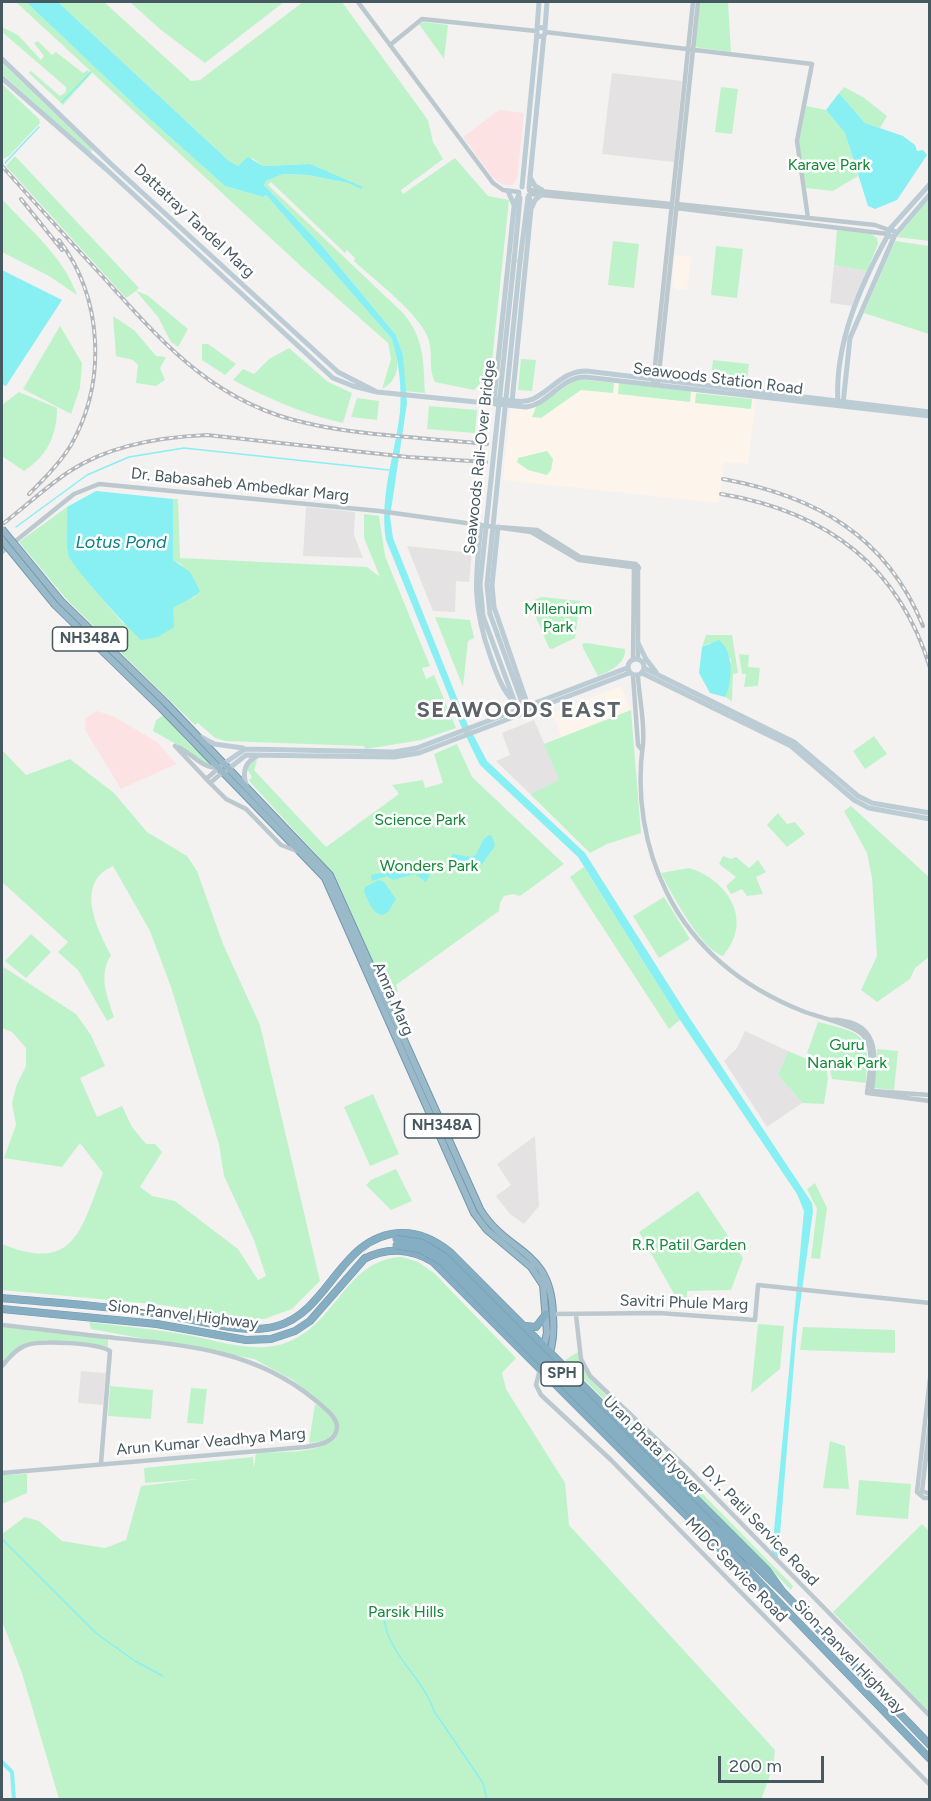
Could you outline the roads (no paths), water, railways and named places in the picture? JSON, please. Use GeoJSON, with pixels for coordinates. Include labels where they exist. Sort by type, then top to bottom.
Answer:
{"type":"FeatureCollection","features":[{"type":"Feature","properties":{"kind":"highway","name":"NH348A"},"geometry":{"type":"LineString","coordinates":[[2,529],[58,603]]}},
{"type":"Feature","properties":{"kind":"highway","name":"NH348A"},"geometry":{"type":"LineString","coordinates":[[2,540],[58,603],[127,670]]}},
{"type":"Feature","properties":{"kind":"highway","name":"Amra Marg"},"geometry":{"type":"LineString","coordinates":[[127,670],[197,734],[224,768],[246,785],[330,875],[480,1209],[492,1226],[544,1272],[552,1294],[544,1347],[537,1370]]}},
{"type":"Feature","properties":{"kind":"highway","name":"Amra Marg"},"geometry":{"type":"LineString","coordinates":[[127,670],[224,768],[328,885],[474,1213],[487,1230],[538,1276],[546,1295],[554,1333],[550,1353],[537,1370]]}},
{"type":"Feature","properties":{"kind":"highway"},"geometry":{"type":"LineString","coordinates":[[357,1251],[375,1239],[396,1233],[410,1233],[431,1240],[450,1252],[767,1570],[782,1591]]}},
{"type":"Feature","properties":{"kind":"highway","name":"Uran Phata Flyover"},"geometry":{"type":"LineString","coordinates":[[357,1251],[376,1242],[422,1243],[445,1257],[715,1531],[774,1598]]}},
{"type":"Feature","properties":{"kind":"highway"},"geometry":{"type":"LineString","coordinates":[[364,1259],[396,1242]]}},
{"type":"Feature","properties":{"kind":"highway"},"geometry":{"type":"LineString","coordinates":[[364,1259],[380,1252],[396,1250],[428,1259],[754,1584],[774,1598]]}},
{"type":"Feature","properties":{"kind":"highway","name":"Sion-Panvel Highway"},"geometry":{"type":"LineString","coordinates":[[2,1298],[157,1313],[247,1329],[269,1328],[291,1321],[303,1313],[357,1251]]}},
{"type":"Feature","properties":{"kind":"highway","name":"Sion-Panvel Highway"},"geometry":{"type":"LineString","coordinates":[[2,1308],[157,1324],[246,1340],[271,1339],[288,1334],[310,1321],[364,1259]]}},
{"type":"Feature","properties":{"kind":"highway"},"geometry":{"type":"LineString","coordinates":[[521,1323],[535,1328],[550,1314]]}},
{"type":"Feature","properties":{"kind":"highway"},"geometry":{"type":"LineString","coordinates":[[554,1333],[555,1350],[559,1362]]}},
{"type":"Feature","properties":{"kind":"highway","name":"Uran Phata Flyover"},"geometry":{"type":"LineString","coordinates":[[715,1531],[782,1591]]}},
{"type":"Feature","properties":{"kind":"highway","name":"SPH"},"geometry":{"type":"LineString","coordinates":[[782,1591],[930,1744]]}},
{"type":"Feature","properties":{"kind":"highway","name":"Sion-Panvel Highway"},"geometry":{"type":"LineString","coordinates":[[774,1598],[930,1759]]}},
{"type":"Feature","properties":{"kind":"main road"},"geometry":{"type":"LineString","coordinates":[[531,208],[525,192],[539,2]]}},
{"type":"Feature","properties":{"kind":"main road"},"geometry":{"type":"LineString","coordinates":[[514,207],[525,192],[530,176],[547,2]]}},
{"type":"Feature","properties":{"kind":"main road"},"geometry":{"type":"LineString","coordinates":[[537,31],[545,32]]}},
{"type":"Feature","properties":{"kind":"main road","name":"Dattatray Tandel Marg"},"geometry":{"type":"LineString","coordinates":[[2,59],[111,164],[338,372],[362,382],[377,392]]}},
{"type":"Feature","properties":{"kind":"main road","name":"Dattatray Tandel Marg"},"geometry":{"type":"LineString","coordinates":[[2,78],[333,378],[345,384],[377,392],[481,401]]}},
{"type":"Feature","properties":{"kind":"main road"},"geometry":{"type":"LineString","coordinates":[[512,403],[531,208],[542,192],[535,186],[530,176]]}},
{"type":"Feature","properties":{"kind":"main road"},"geometry":{"type":"LineString","coordinates":[[841,405],[847,349],[853,327],[891,233],[930,184]]}},
{"type":"Feature","properties":{"kind":"main road"},"geometry":{"type":"LineString","coordinates":[[494,401],[514,207],[513,197],[508,191]]}},
{"type":"Feature","properties":{"kind":"main road","name":"Seawoods Rail-Over Bridge"},"geometry":{"type":"LineString","coordinates":[[519,713],[486,615],[525,192]]}},
{"type":"Feature","properties":{"kind":"main road"},"geometry":{"type":"LineString","coordinates":[[891,233],[930,194]]}},
{"type":"Feature","properties":{"kind":"main road","name":"Seawoods Station Road"},"geometry":{"type":"LineString","coordinates":[[512,403],[533,399],[574,372],[930,414]]}},
{"type":"Feature","properties":{"kind":"main road","name":"Seawoods Station Road"},"geometry":{"type":"LineString","coordinates":[[481,401],[530,407],[576,377],[656,382]]}},
{"type":"Feature","properties":{"kind":"main road"},"geometry":{"type":"LineString","coordinates":[[481,525],[474,588],[478,617],[504,692],[514,702]]}},
{"type":"Feature","properties":{"kind":"main road"},"geometry":{"type":"LineString","coordinates":[[498,527],[493,599],[502,637],[526,700],[525,711]]}},
{"type":"Feature","properties":{"kind":"main road","name":"Seawoods Rail-Over Bridge"},"geometry":{"type":"LineString","coordinates":[[486,615],[525,711]]}},
{"type":"Feature","properties":{"kind":"main road"},"geometry":{"type":"LineString","coordinates":[[638,643],[646,660],[659,675]]}},
{"type":"Feature","properties":{"kind":"main road"},"geometry":{"type":"LineString","coordinates":[[636,659],[636,672]]}},
{"type":"Feature","properties":{"kind":"main road"},"geometry":{"type":"LineString","coordinates":[[636,659],[636,672]]}},
{"type":"Feature","properties":{"kind":"main road"},"geometry":{"type":"LineString","coordinates":[[636,672],[791,746],[856,798],[890,810],[930,819]]}},
{"type":"Feature","properties":{"kind":"main road"},"geometry":{"type":"LineString","coordinates":[[224,768],[243,756],[260,754],[394,758],[432,750],[519,713],[636,672],[659,675],[794,742],[856,798]]}},
{"type":"Feature","properties":{"kind":"main road"},"geometry":{"type":"LineString","coordinates":[[197,734],[214,744],[245,749],[393,752],[430,745],[463,735]]}},
{"type":"Feature","properties":{"kind":"main road"},"geometry":{"type":"LineString","coordinates":[[224,768],[245,749]]}},
{"type":"Feature","properties":{"kind":"main road"},"geometry":{"type":"LineString","coordinates":[[246,785],[243,773],[246,764],[260,754]]}},
{"type":"Feature","properties":{"kind":"main road"},"geometry":{"type":"LineString","coordinates":[[890,810],[930,813]]}},
{"type":"Feature","properties":{"kind":"street"},"geometry":{"type":"LineString","coordinates":[[358,2],[493,183],[508,191],[542,192],[875,225],[891,233]]}},
{"type":"Feature","properties":{"kind":"street"},"geometry":{"type":"LineString","coordinates":[[656,382],[693,2]]}},
{"type":"Feature","properties":{"kind":"street"},"geometry":{"type":"LineString","coordinates":[[690,49],[698,2]]}},
{"type":"Feature","properties":{"kind":"street"},"geometry":{"type":"LineString","coordinates":[[390,45],[422,19],[537,31]]}},
{"type":"Feature","properties":{"kind":"street"},"geometry":{"type":"LineString","coordinates":[[545,32],[812,64],[797,141],[808,218]]}},
{"type":"Feature","properties":{"kind":"street"},"geometry":{"type":"LineString","coordinates":[[674,206],[891,233]]}},
{"type":"Feature","properties":{"kind":"street","name":"Dr. Babasaheb Ambedkar Marg"},"geometry":{"type":"LineString","coordinates":[[2,552],[74,494],[99,483],[379,511],[537,530],[580,557],[636,567]]}},
{"type":"Feature","properties":{"kind":"street"},"geometry":{"type":"LineString","coordinates":[[636,567],[638,643],[636,659]]}},
{"type":"Feature","properties":{"kind":"street"},"geometry":{"type":"LineString","coordinates":[[636,567],[636,659]]}},
{"type":"Feature","properties":{"kind":"street"},"geometry":{"type":"LineString","coordinates":[[636,672],[642,805],[649,847],[668,895],[688,926],[700,942],[732,974],[792,1006],[858,1031],[869,1044],[867,1093],[930,1101]]}},
{"type":"Feature","properties":{"kind":"street"},"geometry":{"type":"LineString","coordinates":[[224,768],[202,765],[188,752],[175,746],[226,800],[246,809],[282,845],[302,854]]}},
{"type":"Feature","properties":{"kind":"street"},"geometry":{"type":"LineString","coordinates":[[208,781],[224,768]]}},
{"type":"Feature","properties":{"kind":"street"},"geometry":{"type":"LineString","coordinates":[[831,1020],[854,1024],[870,1037],[874,1049],[872,1091],[930,1095]]}},
{"type":"Feature","properties":{"kind":"street","name":"Savitri Phule Marg"},"geometry":{"type":"LineString","coordinates":[[550,1314],[659,1313],[755,1320],[758,1285],[930,1304]]}},
{"type":"Feature","properties":{"kind":"street","name":"D.Y. Patil Service Road"},"geometry":{"type":"LineString","coordinates":[[576,1315],[581,1359],[590,1376],[690,1471],[930,1716]]}},
{"type":"Feature","properties":{"kind":"street","name":"Arun Kumar Veadhya Marg"},"geometry":{"type":"LineString","coordinates":[[2,1325],[171,1343],[231,1354],[292,1381],[337,1422],[337,1431],[331,1440],[320,1445],[2,1473]]}},
{"type":"Feature","properties":{"kind":"street"},"geometry":{"type":"LineString","coordinates":[[2,1366],[19,1349],[34,1344],[62,1343],[110,1351],[101,1463]]}},
{"type":"Feature","properties":{"kind":"street","name":"MIDC Service Road"},"geometry":{"type":"LineString","coordinates":[[537,1370],[536,1385],[541,1395],[611,1460],[930,1785]]}},
{"type":"Feature","properties":{"kind":"street"},"geometry":{"type":"LineString","coordinates":[[930,1378],[917,1492],[930,1496]]}},
{"type":"Feature","properties":{"kind":"street"},"geometry":{"type":"LineString","coordinates":[[922,1495],[930,1424]]}},
{"type":"Feature","properties":{"kind":"water"},"geometry":{"type":"Polygon","coordinates":[[[26,2],[58,2],[229,161],[238,166],[248,157],[263,166],[310,164],[363,187],[361,189],[348,183],[308,175],[283,174],[266,181],[264,185],[324,248],[396,335],[403,355],[407,403],[390,517],[393,538],[467,723],[487,761],[585,853],[687,1014],[812,1203],[813,1211],[797,1327],[778,1558],[772,1552],[804,1211],[797,1194],[680,1020],[578,857],[480,765],[461,726],[386,540],[384,524],[386,492],[401,403],[399,375],[392,339],[266,195],[263,197],[225,186],[142,112],[26,2]]]}},
{"type":"Feature","properties":{"kind":"water"},"geometry":{"type":"Polygon","coordinates":[[[839,93],[865,123],[903,136],[915,145],[917,151],[923,150],[927,155],[897,200],[875,209],[868,206],[845,133],[826,110],[839,93]]]}},
{"type":"Feature","properties":{"kind":"water"},"geometry":{"type":"Polygon","coordinates":[[[2,270],[62,300],[6,386],[2,384],[2,270]]]}},
{"type":"Feature","properties":{"kind":"water","name":"Lotus Pond"},"geometry":{"type":"Polygon","coordinates":[[[96,491],[173,499],[173,560],[190,572],[200,591],[173,608],[174,627],[158,637],[141,640],[89,583],[68,554],[67,507],[96,491]]]}},
{"type":"Feature","properties":{"kind":"water"},"geometry":{"type":"Polygon","coordinates":[[[719,640],[724,645],[731,667],[730,683],[725,697],[710,693],[699,673],[702,647],[719,640]]]}},
{"type":"Feature","properties":{"kind":"water"},"geometry":{"type":"Polygon","coordinates":[[[489,835],[492,836],[495,846],[482,864],[467,868],[450,858],[453,854],[470,857],[476,855],[483,840],[489,835]]]}},
{"type":"Feature","properties":{"kind":"water"},"geometry":{"type":"Polygon","coordinates":[[[415,867],[430,875],[426,882],[415,874],[393,880],[387,876],[372,881],[371,875],[393,870],[399,873],[415,867]]]}},
{"type":"Feature","properties":{"kind":"water"},"geometry":{"type":"Polygon","coordinates":[[[379,880],[384,882],[396,899],[388,912],[383,915],[373,909],[364,891],[365,887],[379,880]]]}},
{"type":"Feature","properties":{"kind":"waterway"},"geometry":{"type":"LineString","coordinates":[[62,102],[91,72]]}},
{"type":"Feature","properties":{"kind":"waterway"},"geometry":{"type":"LineString","coordinates":[[5,163],[39,127]]}},
{"type":"Feature","properties":{"kind":"waterway"},"geometry":{"type":"LineString","coordinates":[[16,527],[87,475],[129,457],[184,448],[389,470]]}},
{"type":"Feature","properties":{"kind":"waterway"},"geometry":{"type":"LineString","coordinates":[[2,1539],[97,1634],[135,1661],[163,1676]]}},
{"type":"Feature","properties":{"kind":"waterway"},"geometry":{"type":"LineString","coordinates":[[375,1606],[384,1614],[390,1640],[397,1652],[422,1686],[434,1711],[483,1783],[487,1800]]}},
{"type":"Feature","properties":{"kind":"waterway"},"geometry":{"type":"LineString","coordinates":[[2,1762],[12,1772],[14,1800]]}},
{"type":"Feature","properties":{"kind":"railway"},"geometry":{"type":"LineString","coordinates":[[2,166],[169,347],[192,367],[244,401],[273,414],[327,427],[372,434],[487,444]]}},
{"type":"Feature","properties":{"kind":"railway"},"geometry":{"type":"LineString","coordinates":[[21,199],[62,250]]}},
{"type":"Feature","properties":{"kind":"railway"},"geometry":{"type":"LineString","coordinates":[[29,494],[46,477],[71,445],[83,420],[95,368],[92,314],[74,263],[59,240]]}},
{"type":"Feature","properties":{"kind":"railway"},"geometry":{"type":"LineString","coordinates":[[4,523],[53,483],[85,462],[119,449],[154,440],[207,435],[408,457],[486,462]]}},
{"type":"Feature","properties":{"kind":"railway"},"geometry":{"type":"LineString","coordinates":[[723,479],[788,496],[844,525],[868,544],[889,567],[908,594],[923,626]]}},
{"type":"Feature","properties":{"kind":"railway"},"geometry":{"type":"LineString","coordinates":[[721,494],[758,502],[793,514],[824,529],[852,549],[877,572],[899,600],[916,632],[930,668]]}},
{"type":"Feature","properties":{"kind":"district","name":"SEAWOODS EAST"},"geometry":{"type":"Point","coordinates":[519,711]}},
{"type":"Feature","properties":{"kind":"park label","name":"Karave Park"},"geometry":{"type":"Point","coordinates":[829,165]}},
{"type":"Feature","properties":{"kind":"park label","name":"Millenium Park"},"geometry":{"type":"Point","coordinates":[558,618]}},
{"type":"Feature","properties":{"kind":"park label","name":"Science Park"},"geometry":{"type":"Point","coordinates":[420,820]}},
{"type":"Feature","properties":{"kind":"park label","name":"Wonders Park"},"geometry":{"type":"Point","coordinates":[429,866]}},
{"type":"Feature","properties":{"kind":"park label","name":"Guru Nanak Park"},"geometry":{"type":"Point","coordinates":[847,1054]}},
{"type":"Feature","properties":{"kind":"park label","name":"R.R Patil Garden"},"geometry":{"type":"Point","coordinates":[689,1245]}},
{"type":"Feature","properties":{"kind":"park label","name":"Parsik Hills"},"geometry":{"type":"Point","coordinates":[406,1612]}}]}
